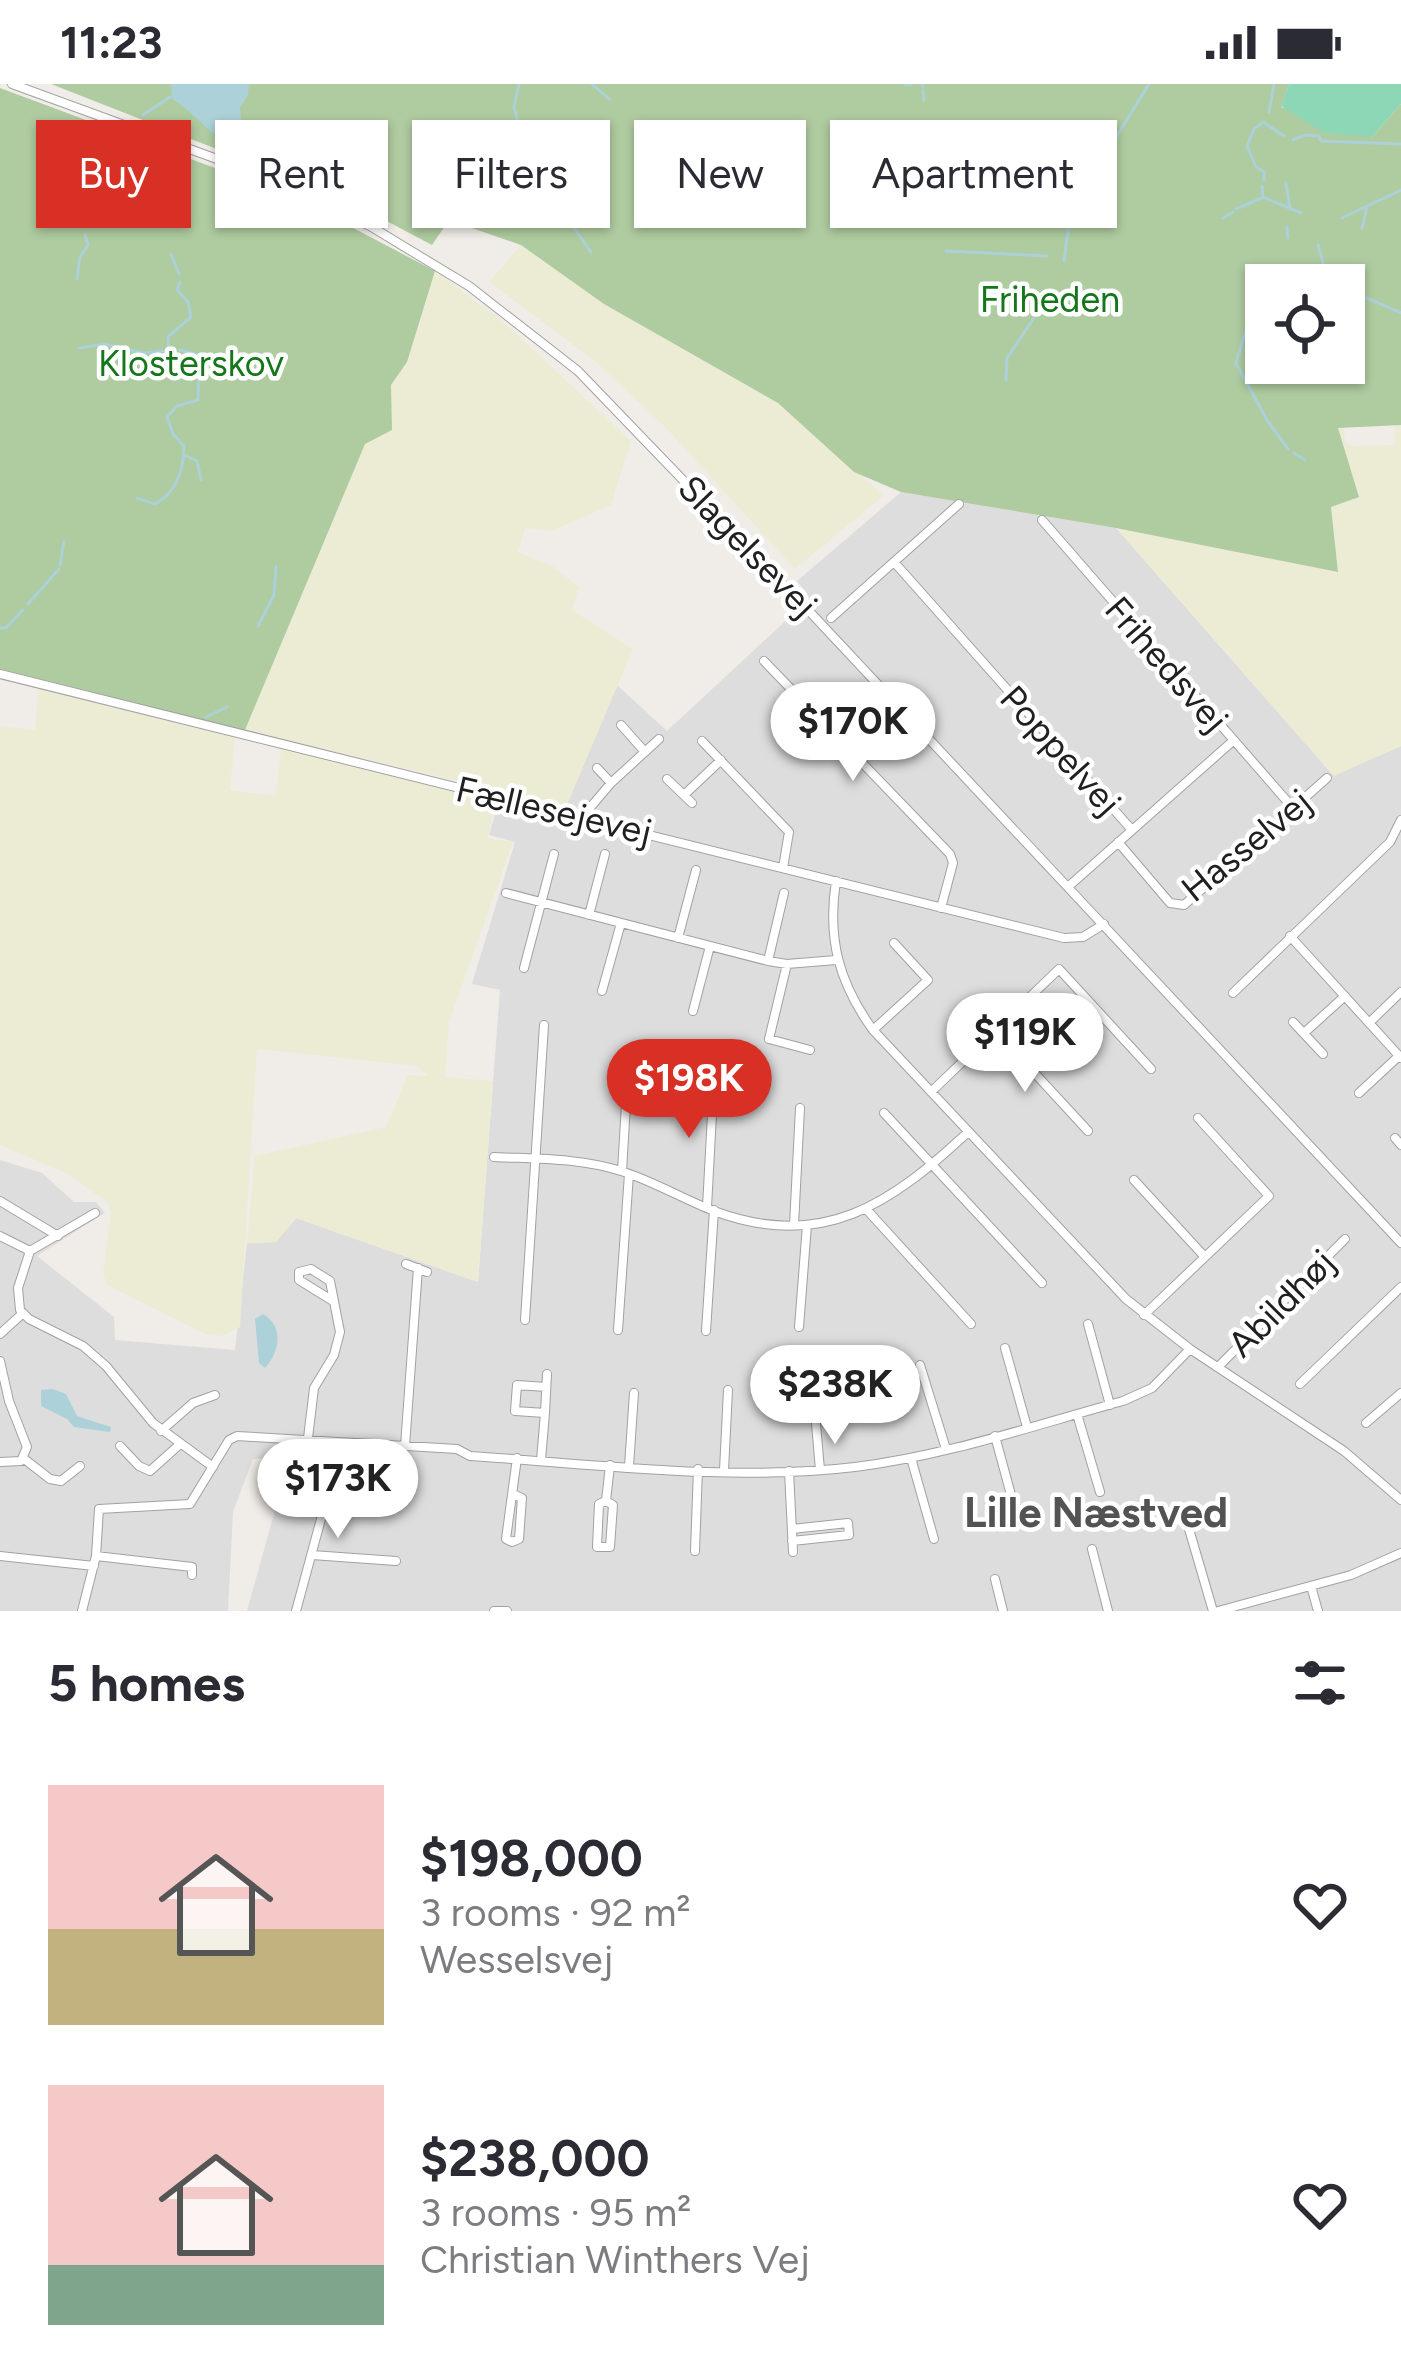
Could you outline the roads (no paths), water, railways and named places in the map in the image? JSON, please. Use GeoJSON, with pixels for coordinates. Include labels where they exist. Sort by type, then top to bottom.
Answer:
{"type":"FeatureCollection","features":[{"type":"Feature","properties":{"kind":"street","name":"Slagelsevej"},"geometry":{"type":"LineString","coordinates":[[13,84],[247,170],[328,205],[416,252],[518,322],[578,371],[1401,1242]]}},
{"type":"Feature","properties":{"kind":"street"},"geometry":{"type":"LineString","coordinates":[[831,618],[959,503]]}},
{"type":"Feature","properties":{"kind":"street","name":"Frihedsvej"},"geometry":{"type":"LineString","coordinates":[[1042,520],[1293,808]]}},
{"type":"Feature","properties":{"kind":"street","name":"Poppelvej"},"geometry":{"type":"LineString","coordinates":[[894,562],[1132,830]]}},
{"type":"Feature","properties":{"kind":"street"},"geometry":{"type":"LineString","coordinates":[[764,661],[950,854],[953,862],[941,908]]}},
{"type":"Feature","properties":{"kind":"street","name":"Fællesejevej"},"geometry":{"type":"LineString","coordinates":[[0,674],[1064,938],[1083,937],[1104,924]]}},
{"type":"Feature","properties":{"kind":"street"},"geometry":{"type":"LineString","coordinates":[[621,725],[645,752]]}},
{"type":"Feature","properties":{"kind":"street"},"geometry":{"type":"LineString","coordinates":[[583,816],[659,740]]}},
{"type":"Feature","properties":{"kind":"street"},"geometry":{"type":"LineString","coordinates":[[1068,886],[1234,740]]}},
{"type":"Feature","properties":{"kind":"street"},"geometry":{"type":"LineString","coordinates":[[702,741],[789,832],[783,868]]}},
{"type":"Feature","properties":{"kind":"street"},"geometry":{"type":"LineString","coordinates":[[667,779],[688,800],[721,760]]}},
{"type":"Feature","properties":{"kind":"street"},"geometry":{"type":"LineString","coordinates":[[597,768],[611,783]]}},
{"type":"Feature","properties":{"kind":"street","name":"Hasselvej"},"geometry":{"type":"LineString","coordinates":[[1118,842],[1170,903],[1184,905],[1327,778]]}},
{"type":"Feature","properties":{"kind":"street"},"geometry":{"type":"LineString","coordinates":[[1233,992],[1390,842],[1401,820]]}},
{"type":"Feature","properties":{"kind":"street"},"geometry":{"type":"LineString","coordinates":[[524,968],[554,854]]}},
{"type":"Feature","properties":{"kind":"street"},"geometry":{"type":"LineString","coordinates":[[589,915],[605,854]]}},
{"type":"Feature","properties":{"kind":"street"},"geometry":{"type":"LineString","coordinates":[[678,938],[696,870]]}},
{"type":"Feature","properties":{"kind":"street"},"geometry":{"type":"LineString","coordinates":[[836,881],[831,915],[836,960],[856,1006],[873,1030],[1144,1315],[1344,1451],[1401,1500]]}},
{"type":"Feature","properties":{"kind":"street"},"geometry":{"type":"LineString","coordinates":[[506,893],[768,961],[836,960]]}},
{"type":"Feature","properties":{"kind":"street"},"geometry":{"type":"LineString","coordinates":[[768,961],[784,893]]}},
{"type":"Feature","properties":{"kind":"street"},"geometry":{"type":"LineString","coordinates":[[602,991],[621,923]]}},
{"type":"Feature","properties":{"kind":"street"},"geometry":{"type":"LineString","coordinates":[[1290,936],[1400,1057],[1359,1093]]}},
{"type":"Feature","properties":{"kind":"street"},"geometry":{"type":"LineString","coordinates":[[873,1030],[928,980],[894,943]]}},
{"type":"Feature","properties":{"kind":"street"},"geometry":{"type":"LineString","coordinates":[[693,1011],[710,946]]}},
{"type":"Feature","properties":{"kind":"street"},"geometry":{"type":"LineString","coordinates":[[787,964],[769,1040],[810,1050]]}},
{"type":"Feature","properties":{"kind":"street"},"geometry":{"type":"LineString","coordinates":[[931,1092],[1059,969],[1150,1069]]}},
{"type":"Feature","properties":{"kind":"street"},"geometry":{"type":"LineString","coordinates":[[1370,1022],[1401,992]]}},
{"type":"Feature","properties":{"kind":"street"},"geometry":{"type":"LineString","coordinates":[[1304,1033],[1345,997]]}},
{"type":"Feature","properties":{"kind":"street"},"geometry":{"type":"LineString","coordinates":[[1293,1022],[1323,1054]]}},
{"type":"Feature","properties":{"kind":"street"},"geometry":{"type":"LineString","coordinates":[[525,1320],[544,1025]]}},
{"type":"Feature","properties":{"kind":"street"},"geometry":{"type":"LineString","coordinates":[[994,1029],[1088,1131]]}},
{"type":"Feature","properties":{"kind":"street"},"geometry":{"type":"LineString","coordinates":[[618,1330],[629,1054]]}},
{"type":"Feature","properties":{"kind":"street"},"geometry":{"type":"LineString","coordinates":[[706,1331],[714,1077]]}},
{"type":"Feature","properties":{"kind":"street"},"geometry":{"type":"LineString","coordinates":[[794,1225],[800,1108]]}},
{"type":"Feature","properties":{"kind":"street"},"geometry":{"type":"LineString","coordinates":[[884,1113],[1042,1283]]}},
{"type":"Feature","properties":{"kind":"street"},"geometry":{"type":"LineString","coordinates":[[1144,1315],[1269,1196],[1198,1118]]}},
{"type":"Feature","properties":{"kind":"street"},"geometry":{"type":"LineString","coordinates":[[494,1157],[585,1162],[625,1173],[710,1209],[764,1223],[807,1225],[866,1209],[904,1190],[968,1132]]}},
{"type":"Feature","properties":{"kind":"street"},"geometry":{"type":"LineString","coordinates":[[1135,1180],[1204,1256]]}},
{"type":"Feature","properties":{"kind":"street"},"geometry":{"type":"LineString","coordinates":[[0,1201],[58,1236]]}},
{"type":"Feature","properties":{"kind":"street"},"geometry":{"type":"LineString","coordinates":[[866,1209],[971,1324]]}},
{"type":"Feature","properties":{"kind":"street"},"geometry":{"type":"LineString","coordinates":[[22,1314],[18,1288],[30,1251],[95,1213]]}},
{"type":"Feature","properties":{"kind":"street"},"geometry":{"type":"LineString","coordinates":[[799,1328],[807,1225]]}},
{"type":"Feature","properties":{"kind":"street"},"geometry":{"type":"LineString","coordinates":[[0,1236],[30,1251]]}},
{"type":"Feature","properties":{"kind":"street","name":"Abildhøj"},"geometry":{"type":"LineString","coordinates":[[1218,1367],[1345,1239]]}},
{"type":"Feature","properties":{"kind":"street"},"geometry":{"type":"LineString","coordinates":[[405,1446],[422,1270],[406,1264]]}},
{"type":"Feature","properties":{"kind":"street"},"geometry":{"type":"LineString","coordinates":[[308,1438],[314,1388],[340,1332],[330,1281],[311,1269],[298,1272],[298,1280],[333,1301]]}},
{"type":"Feature","properties":{"kind":"street"},"geometry":{"type":"LineString","coordinates":[[1300,1384],[1401,1287]]}},
{"type":"Feature","properties":{"kind":"street"},"geometry":{"type":"LineString","coordinates":[[0,1334],[22,1314]]}},
{"type":"Feature","properties":{"kind":"street"},"geometry":{"type":"LineString","coordinates":[[22,1314],[83,1346],[161,1431],[213,1467]]}},
{"type":"Feature","properties":{"kind":"street"},"geometry":{"type":"LineString","coordinates":[[1088,1324],[1110,1405]]}},
{"type":"Feature","properties":{"kind":"street"},"geometry":{"type":"LineString","coordinates":[[1005,1348],[1027,1427]]}},
{"type":"Feature","properties":{"kind":"street"},"geometry":{"type":"LineString","coordinates":[[82,1611],[95,1561],[99,1509],[190,1504],[229,1440],[238,1436],[610,1465],[820,1470],[911,1458],[1110,1405],[1152,1388],[1190,1349]]}},
{"type":"Feature","properties":{"kind":"street"},"geometry":{"type":"LineString","coordinates":[[0,1361],[9,1401],[25,1436],[23,1458]]}},
{"type":"Feature","properties":{"kind":"street"},"geometry":{"type":"LineString","coordinates":[[920,1365],[946,1449]]}},
{"type":"Feature","properties":{"kind":"street"},"geometry":{"type":"LineString","coordinates":[[542,1460],[547,1374]]}},
{"type":"Feature","properties":{"kind":"street"},"geometry":{"type":"LineString","coordinates":[[544,1413],[515,1411],[517,1384],[546,1387]]}},
{"type":"Feature","properties":{"kind":"street"},"geometry":{"type":"LineString","coordinates":[[813,1389],[820,1470]]}},
{"type":"Feature","properties":{"kind":"street"},"geometry":{"type":"LineString","coordinates":[[724,1470],[728,1390]]}},
{"type":"Feature","properties":{"kind":"street"},"geometry":{"type":"LineString","coordinates":[[629,1466],[634,1393]]}},
{"type":"Feature","properties":{"kind":"street"},"geometry":{"type":"LineString","coordinates":[[1366,1423],[1401,1393]]}},
{"type":"Feature","properties":{"kind":"street"},"geometry":{"type":"LineString","coordinates":[[161,1431],[193,1403],[215,1395]]}},
{"type":"Feature","properties":{"kind":"street"},"geometry":{"type":"LineString","coordinates":[[1078,1414],[1100,1492]]}},
{"type":"Feature","properties":{"kind":"street"},"geometry":{"type":"LineString","coordinates":[[995,1436],[1017,1517]]}},
{"type":"Feature","properties":{"kind":"street"},"geometry":{"type":"LineString","coordinates":[[120,1446],[150,1471],[179,1445]]}},
{"type":"Feature","properties":{"kind":"street"},"geometry":{"type":"LineString","coordinates":[[0,1462],[23,1458]]}},
{"type":"Feature","properties":{"kind":"street"},"geometry":{"type":"LineString","coordinates":[[23,1458],[50,1479],[61,1481],[80,1466]]}},
{"type":"Feature","properties":{"kind":"street"},"geometry":{"type":"LineString","coordinates":[[911,1458],[934,1540]]}},
{"type":"Feature","properties":{"kind":"street"},"geometry":{"type":"LineString","coordinates":[[514,1495],[517,1459]]}},
{"type":"Feature","properties":{"kind":"street"},"geometry":{"type":"LineString","coordinates":[[296,1611],[337,1460]]}},
{"type":"Feature","properties":{"kind":"street"},"geometry":{"type":"LineString","coordinates":[[606,1501],[610,1465]]}},
{"type":"Feature","properties":{"kind":"street"},"geometry":{"type":"LineString","coordinates":[[695,1551],[698,1469]]}},
{"type":"Feature","properties":{"kind":"street"},"geometry":{"type":"LineString","coordinates":[[789,1471],[792,1546],[849,1535],[848,1523],[792,1528]]}},
{"type":"Feature","properties":{"kind":"street"},"geometry":{"type":"LineString","coordinates":[[329,1488],[410,1493]]}},
{"type":"Feature","properties":{"kind":"street"},"geometry":{"type":"LineString","coordinates":[[514,1495],[522,1498],[519,1539],[512,1542],[506,1539],[509,1497],[514,1495]]}},
{"type":"Feature","properties":{"kind":"street"},"geometry":{"type":"LineString","coordinates":[[606,1501],[613,1505],[610,1547],[597,1547],[599,1504],[606,1501]]}},
{"type":"Feature","properties":{"kind":"street"},"geometry":{"type":"LineString","coordinates":[[1189,1529],[1216,1611],[1351,1575],[1401,1553]]}},
{"type":"Feature","properties":{"kind":"street"},"geometry":{"type":"LineString","coordinates":[[1092,1549],[1108,1611]]}},
{"type":"Feature","properties":{"kind":"street"},"geometry":{"type":"LineString","coordinates":[[311,1555],[396,1561]]}},
{"type":"Feature","properties":{"kind":"street"},"geometry":{"type":"LineString","coordinates":[[0,1556],[193,1567],[193,1575]]}},
{"type":"Feature","properties":{"kind":"street"},"geometry":{"type":"LineString","coordinates":[[994,1580],[1003,1611]]}},
{"type":"Feature","properties":{"kind":"street"},"geometry":{"type":"LineString","coordinates":[[1312,1586],[1318,1611]]}},
{"type":"Feature","properties":{"kind":"street"},"geometry":{"type":"LineString","coordinates":[[494,1611],[507,1611]]}},
{"type":"Feature","properties":{"kind":"water"},"geometry":{"type":"Polygon","coordinates":[[[171,84],[249,84],[240,107],[241,120],[215,120],[215,134],[172,99],[171,84]]]}},
{"type":"Feature","properties":{"kind":"water"},"geometry":{"type":"Polygon","coordinates":[[[263,1314],[275,1326],[278,1340],[265,1368],[259,1363],[255,1319],[263,1314]]]}},
{"type":"Feature","properties":{"kind":"water"},"geometry":{"type":"Polygon","coordinates":[[[41,1390],[66,1394],[77,1416],[111,1427],[110,1432],[74,1427],[41,1406],[41,1390]]]}},
{"type":"Feature","properties":{"kind":"waterway"},"geometry":{"type":"LineString","coordinates":[[517,120],[514,107],[519,84]]}},
{"type":"Feature","properties":{"kind":"waterway"},"geometry":{"type":"LineString","coordinates":[[592,84],[610,100]]}},
{"type":"Feature","properties":{"kind":"waterway"},"geometry":{"type":"LineString","coordinates":[[906,85],[911,84]]}},
{"type":"Feature","properties":{"kind":"waterway"},"geometry":{"type":"LineString","coordinates":[[1117,136],[1149,84]]}},
{"type":"Feature","properties":{"kind":"waterway"},"geometry":{"type":"LineString","coordinates":[[1269,112],[1274,84]]}},
{"type":"Feature","properties":{"kind":"waterway"},"geometry":{"type":"LineString","coordinates":[[923,91],[924,100]]}},
{"type":"Feature","properties":{"kind":"waterway"},"geometry":{"type":"LineString","coordinates":[[143,115],[170,97]]}},
{"type":"Feature","properties":{"kind":"waterway"},"geometry":{"type":"LineString","coordinates":[[1264,180],[1247,146],[1254,129],[1263,122],[1284,136]]}},
{"type":"Feature","properties":{"kind":"waterway"},"geometry":{"type":"LineString","coordinates":[[1293,140],[1305,135],[1319,136],[1321,141],[1401,144]]}},
{"type":"Feature","properties":{"kind":"waterway"},"geometry":{"type":"LineString","coordinates":[[1286,183],[1290,209]]}},
{"type":"Feature","properties":{"kind":"waterway"},"geometry":{"type":"LineString","coordinates":[[1262,186],[1263,197],[1301,213]]}},
{"type":"Feature","properties":{"kind":"waterway"},"geometry":{"type":"LineString","coordinates":[[1342,218],[1401,190]]}},
{"type":"Feature","properties":{"kind":"waterway"},"geometry":{"type":"LineString","coordinates":[[1236,209],[1262,198]]}},
{"type":"Feature","properties":{"kind":"waterway"},"geometry":{"type":"LineString","coordinates":[[1362,228],[1367,207]]}},
{"type":"Feature","properties":{"kind":"waterway"},"geometry":{"type":"LineString","coordinates":[[1223,218],[1233,212]]}},
{"type":"Feature","properties":{"kind":"waterway"},"geometry":{"type":"LineString","coordinates":[[1287,227],[1288,238]]}},
{"type":"Feature","properties":{"kind":"waterway"},"geometry":{"type":"LineString","coordinates":[[574,228],[591,252]]}},
{"type":"Feature","properties":{"kind":"waterway"},"geometry":{"type":"LineString","coordinates":[[1064,261],[1068,228]]}},
{"type":"Feature","properties":{"kind":"waterway"},"geometry":{"type":"LineString","coordinates":[[77,279],[80,257],[88,245],[85,235]]}},
{"type":"Feature","properties":{"kind":"waterway"},"geometry":{"type":"LineString","coordinates":[[1318,245],[1323,264]]}},
{"type":"Feature","properties":{"kind":"waterway"},"geometry":{"type":"LineString","coordinates":[[946,251],[1047,256]]}},
{"type":"Feature","properties":{"kind":"waterway"},"geometry":{"type":"LineString","coordinates":[[171,254],[179,274]]}},
{"type":"Feature","properties":{"kind":"waterway"},"geometry":{"type":"LineString","coordinates":[[169,351],[168,337],[191,317],[188,302],[177,290],[180,282]]}},
{"type":"Feature","properties":{"kind":"waterway"},"geometry":{"type":"LineString","coordinates":[[1365,297],[1401,313]]}},
{"type":"Feature","properties":{"kind":"waterway"},"geometry":{"type":"LineString","coordinates":[[1006,380],[1007,358],[1044,303]]}},
{"type":"Feature","properties":{"kind":"waterway"},"geometry":{"type":"LineString","coordinates":[[1245,333],[1236,363],[1245,380]]}},
{"type":"Feature","properties":{"kind":"waterway"},"geometry":{"type":"LineString","coordinates":[[79,348],[118,347]]}},
{"type":"Feature","properties":{"kind":"waterway"},"geometry":{"type":"LineString","coordinates":[[125,349],[144,353],[174,350]]}},
{"type":"Feature","properties":{"kind":"waterway"},"geometry":{"type":"LineString","coordinates":[[137,498],[155,504],[168,494],[180,472],[184,446],[167,417],[177,406],[198,400],[199,355],[180,350]]}},
{"type":"Feature","properties":{"kind":"waterway"},"geometry":{"type":"LineString","coordinates":[[1247,384],[1288,449]]}},
{"type":"Feature","properties":{"kind":"waterway"},"geometry":{"type":"LineString","coordinates":[[1294,453],[1305,460]]}},
{"type":"Feature","properties":{"kind":"waterway"},"geometry":{"type":"LineString","coordinates":[[184,455],[197,461],[201,480]]}},
{"type":"Feature","properties":{"kind":"waterway"},"geometry":{"type":"LineString","coordinates":[[60,564],[64,542]]}},
{"type":"Feature","properties":{"kind":"waterway"},"geometry":{"type":"LineString","coordinates":[[258,626],[274,595],[276,566]]}},
{"type":"Feature","properties":{"kind":"waterway"},"geometry":{"type":"LineString","coordinates":[[28,604],[59,569]]}},
{"type":"Feature","properties":{"kind":"waterway"},"geometry":{"type":"LineString","coordinates":[[0,628],[6,628],[23,610]]}},
{"type":"Feature","properties":{"kind":"waterway"},"geometry":{"type":"LineString","coordinates":[[206,717],[227,707]]}},
{"type":"Feature","properties":{"kind":"district","name":"Lille Næstved"},"geometry":{"type":"Point","coordinates":[1096,1512]}},
{"type":"Feature","properties":{"kind":"park label","name":"Friheden"},"geometry":{"type":"Point","coordinates":[1050,299]}},
{"type":"Feature","properties":{"kind":"park label","name":"Klosterskov"},"geometry":{"type":"Point","coordinates":[191,363]}}]}
